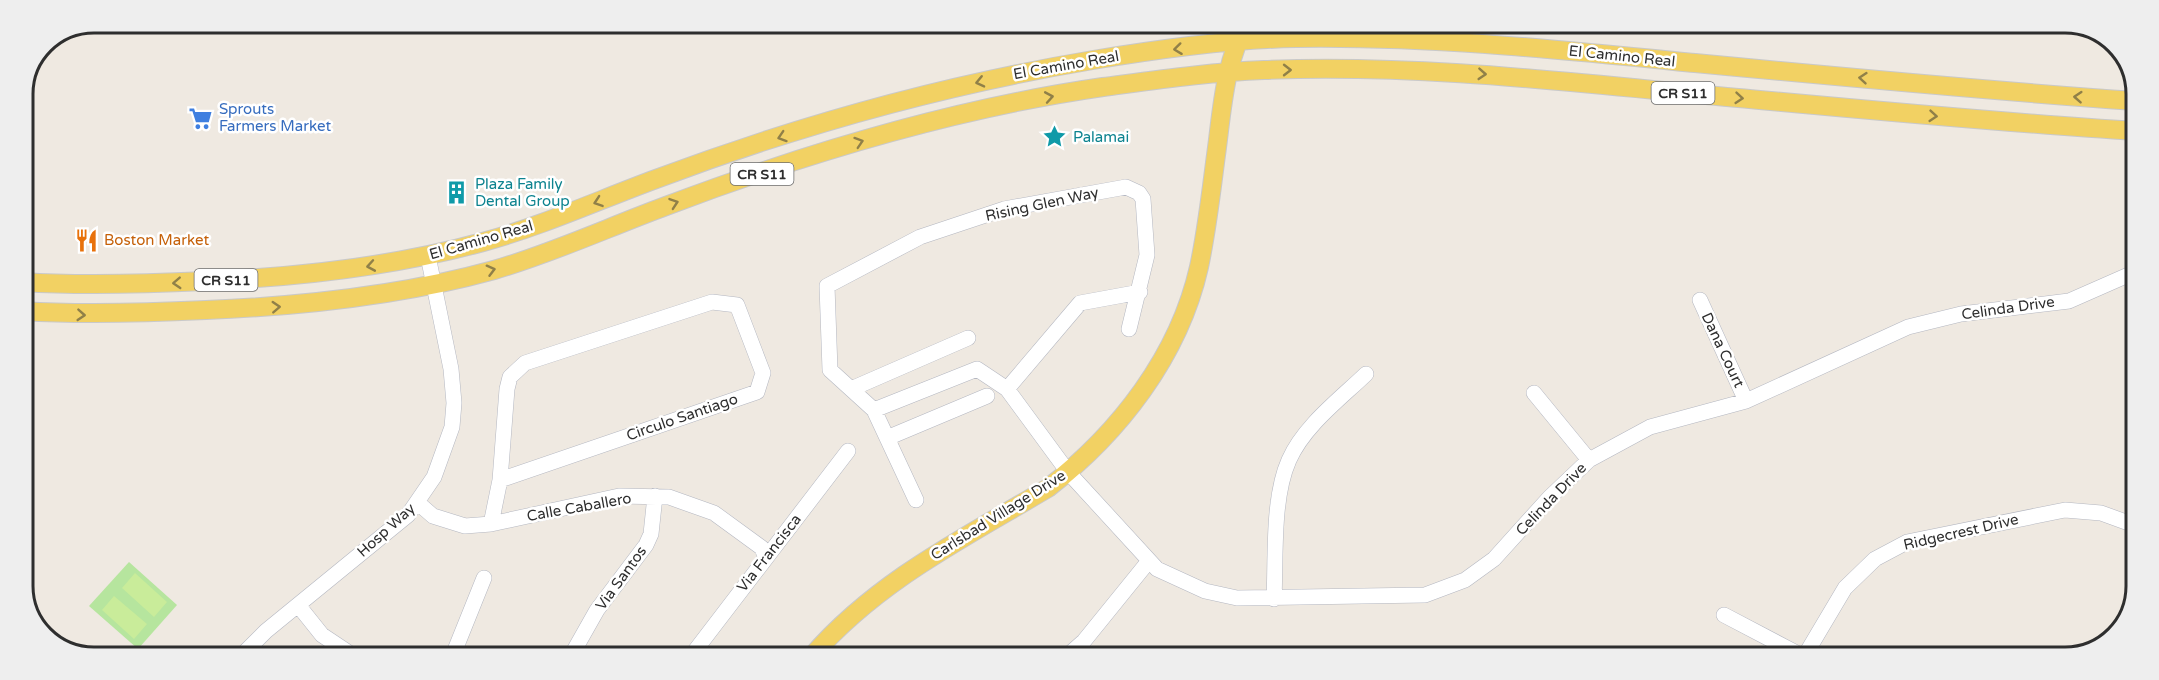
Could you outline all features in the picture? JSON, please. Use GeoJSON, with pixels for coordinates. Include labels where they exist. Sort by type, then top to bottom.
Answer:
{"type":"FeatureCollection","features":[{"type":"Feature","properties":{"kind":"main road","name":"Carlsbad Village Drive"},"geometry":{"type":"LineString","coordinates":[[821,647],[893,581],[1048,488],[1107,434],[1136,399],[1172,341],[1198,268],[1207,225],[1234,33]]}},
{"type":"Feature","properties":{"kind":"main road","name":"El Camino Real"},"geometry":{"type":"LineString","coordinates":[[33,283],[94,286],[280,278],[356,269],[428,256],[488,241],[608,199],[655,179],[877,106],[1047,68],[1234,33],[1296,38],[1518,45],[2126,100]]}},
{"type":"Feature","properties":{"kind":"main road","name":"El Camino Real"},"geometry":{"type":"LineString","coordinates":[[33,312],[94,316],[288,306],[360,298],[434,284],[496,269],[618,226],[666,206],[885,134],[1020,102],[1104,87],[1262,70],[1438,72],[1943,117],[2126,130]]}},
{"type":"Feature","properties":{"kind":"street","name":"Rising Glen Way"},"geometry":{"type":"LineString","coordinates":[[916,500],[874,410],[830,370],[827,286],[930,234],[1005,209],[1126,187],[1138,193],[1143,200],[1147,255],[1140,292],[1129,328]]}},
{"type":"Feature","properties":{"kind":"street","name":"Hosp Way"},"geometry":{"type":"LineString","coordinates":[[251,647],[298,605],[408,515],[434,477],[445,452],[454,403],[451,369],[428,256]]}},
{"type":"Feature","properties":{"kind":"street","name":"Celinda Drive"},"geometry":{"type":"LineString","coordinates":[[1068,472],[1148,562],[1205,591],[1237,598],[1274,599],[1425,595],[1465,580],[1494,559],[1549,498],[1588,460],[1650,427],[1746,401],[1908,327],[1961,314],[2069,301],[2126,276]]}},
{"type":"Feature","properties":{"kind":"street"},"geometry":{"type":"LineString","coordinates":[[1007,389],[1080,303],[1140,292]]}},
{"type":"Feature","properties":{"kind":"street","name":"Dana Court"},"geometry":{"type":"LineString","coordinates":[[1700,300],[1746,401]]}},
{"type":"Feature","properties":{"kind":"street","name":"Circulo Santiago"},"geometry":{"type":"LineString","coordinates":[[712,302],[737,305],[763,373],[757,392],[500,480],[507,389],[510,377],[525,363],[712,302]]}},
{"type":"Feature","properties":{"kind":"street"},"geometry":{"type":"LineString","coordinates":[[851,389],[968,338]]}},
{"type":"Feature","properties":{"kind":"street"},"geometry":{"type":"LineString","coordinates":[[874,410],[977,369],[1007,389],[1068,472]]}},
{"type":"Feature","properties":{"kind":"street"},"geometry":{"type":"LineString","coordinates":[[1274,599],[1280,501],[1289,459],[1305,435],[1366,374]]}},
{"type":"Feature","properties":{"kind":"street"},"geometry":{"type":"LineString","coordinates":[[1534,393],[1588,460]]}},
{"type":"Feature","properties":{"kind":"street"},"geometry":{"type":"LineString","coordinates":[[887,438],[987,396]]}},
{"type":"Feature","properties":{"kind":"street","name":"Via Francisca"},"geometry":{"type":"LineString","coordinates":[[698,647],[765,556],[848,452]]}},
{"type":"Feature","properties":{"kind":"street"},"geometry":{"type":"LineString","coordinates":[[491,524],[500,480]]}},
{"type":"Feature","properties":{"kind":"street","name":"Calle Caballero"},"geometry":{"type":"LineString","coordinates":[[418,503],[433,516],[465,526],[491,524],[619,496],[669,497],[714,513],[762,548],[765,556]]}},
{"type":"Feature","properties":{"kind":"street","name":"Via Santos"},"geometry":{"type":"LineString","coordinates":[[577,647],[597,610],[646,545],[651,534],[655,496]]}},
{"type":"Feature","properties":{"kind":"street","name":"Ridgecrest Drive"},"geometry":{"type":"LineString","coordinates":[[1810,647],[1845,588],[1875,559],[1907,542],[2065,510],[2101,513],[2126,522]]}},
{"type":"Feature","properties":{"kind":"street"},"geometry":{"type":"LineString","coordinates":[[1077,647],[1148,562]]}},
{"type":"Feature","properties":{"kind":"street"},"geometry":{"type":"LineString","coordinates":[[457,647],[484,578]]}},
{"type":"Feature","properties":{"kind":"street"},"geometry":{"type":"LineString","coordinates":[[298,605],[322,635],[340,647]]}},
{"type":"Feature","properties":{"kind":"street"},"geometry":{"type":"LineString","coordinates":[[1724,615],[1785,647]]}},
{"type":"Feature","properties":{"kind":"green space"},"geometry":{"type":"Polygon","coordinates":[[[129,562],[177,605],[140,647],[136,647],[89,606],[129,562]]]}},
{"type":"Feature","properties":{"kind":"green space"},"geometry":{"type":"Polygon","coordinates":[[[135,573],[167,602],[154,617],[122,588],[135,573]]]}},
{"type":"Feature","properties":{"kind":"green space"},"geometry":{"type":"Polygon","coordinates":[[[114,596],[147,624],[134,639],[102,610],[114,596]]]}},
{"type":"Feature","properties":{"kind":"place","name":"Sprouts Farmers Market"},"geometry":{"type":"Point","coordinates":[201,118]}},
{"type":"Feature","properties":{"kind":"place","name":"Palamai"},"geometry":{"type":"Point","coordinates":[1055,137]}},
{"type":"Feature","properties":{"kind":"place","name":"Plaza Family Dental Group"},"geometry":{"type":"Point","coordinates":[457,193]}},
{"type":"Feature","properties":{"kind":"place","name":"Boston Market"},"geometry":{"type":"Point","coordinates":[86,240]}}]}
